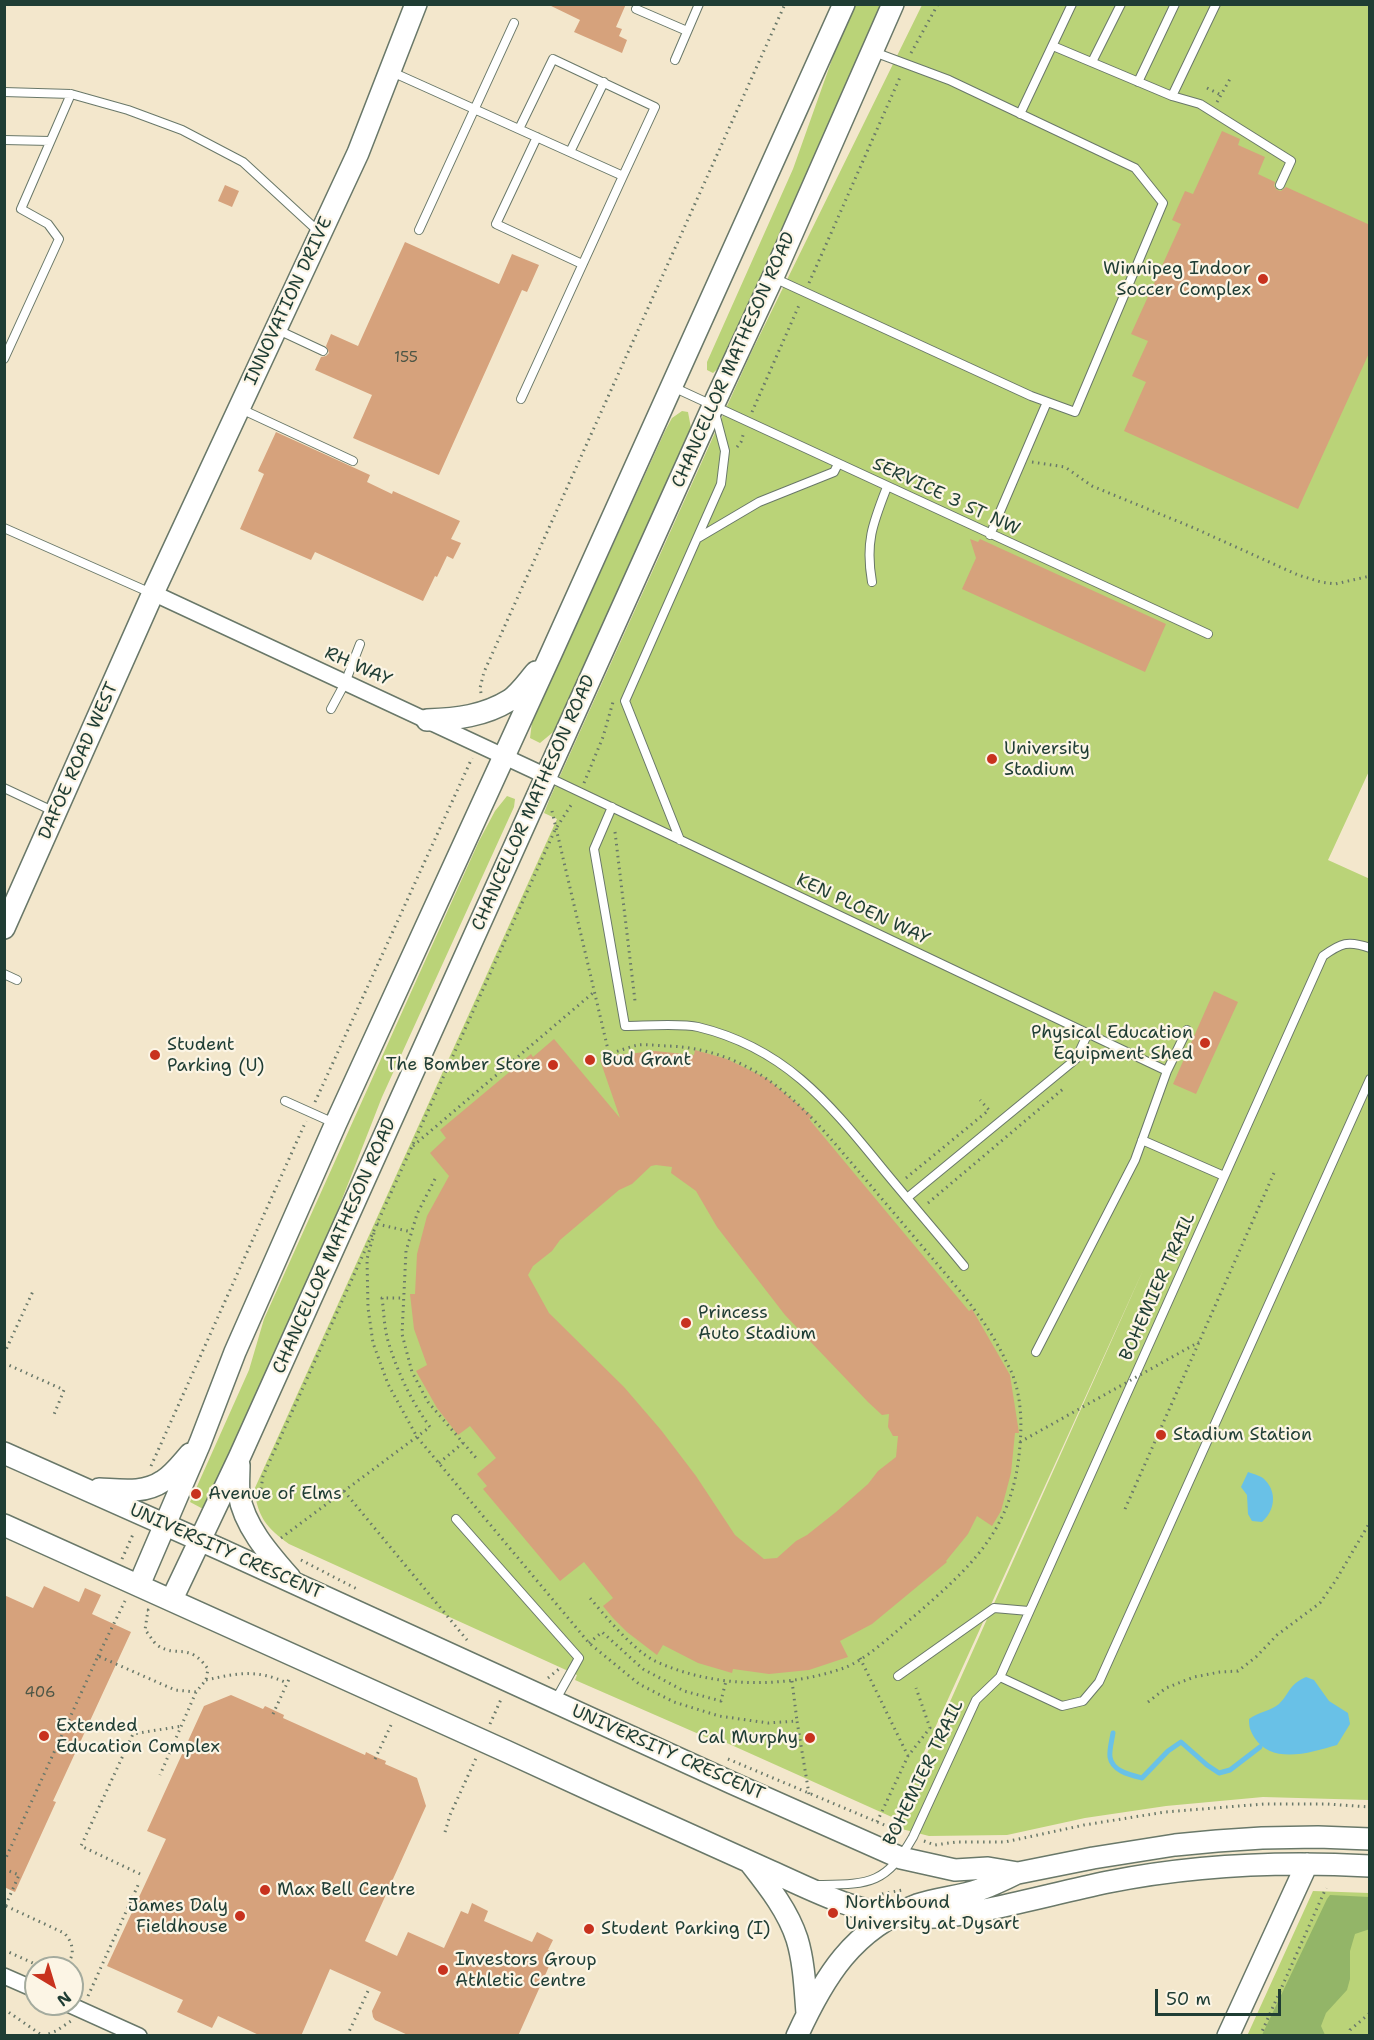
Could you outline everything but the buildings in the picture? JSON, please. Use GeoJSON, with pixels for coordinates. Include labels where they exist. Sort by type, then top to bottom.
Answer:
{"type":"FeatureCollection","features":[{"type":"Feature","properties":{"kind":"main road","name":"INNOVATION DRIVE"},"geometry":{"type":"LineString","coordinates":[[153,593],[358,153],[416,4]]}},
{"type":"Feature","properties":{"kind":"main road"},"geometry":{"type":"LineString","coordinates":[[139,1585],[200,1443],[235,1353],[336,1123],[550,656],[844,4]]}},
{"type":"Feature","properties":{"kind":"main road","name":"CHANCELLOR MATHESON ROAD"},"geometry":{"type":"LineString","coordinates":[[172,1599],[239,1458],[773,277],[893,4]]}},
{"type":"Feature","properties":{"kind":"main road","name":"DAFOE ROAD WEST"},"geometry":{"type":"LineString","coordinates":[[7,917],[153,593]]}},
{"type":"Feature","properties":{"kind":"main road"},"geometry":{"type":"LineString","coordinates":[[428,720],[463,718],[485,712],[512,699],[550,656]]}},
{"type":"Feature","properties":{"kind":"main road"},"geometry":{"type":"LineString","coordinates":[[85,1489],[134,1491],[147,1488],[164,1481],[200,1443]]}},
{"type":"Feature","properties":{"kind":"main road","name":"UNIVERSITY CRESCENT"},"geometry":{"type":"LineString","coordinates":[[4,1453],[901,1857],[955,1870],[988,1869],[1018,1873],[1116,1854],[1217,1841],[1296,1837],[1370,1839]]}},
{"type":"Feature","properties":{"kind":"main road"},"geometry":{"type":"LineString","coordinates":[[239,1458],[239,1494],[250,1525],[266,1551],[294,1583]]}},
{"type":"Feature","properties":{"kind":"main road"},"geometry":{"type":"LineString","coordinates":[[4,1525],[172,1599],[748,1862],[857,1909],[896,1916],[954,1916],[1166,1872],[1228,1866],[1307,1864],[1370,1866]]}},
{"type":"Feature","properties":{"kind":"main road"},"geometry":{"type":"LineString","coordinates":[[748,1862],[781,1905],[797,1939],[807,2013]]}},
{"type":"Feature","properties":{"kind":"main road"},"geometry":{"type":"LineString","coordinates":[[1228,2036],[1307,1864]]}},
{"type":"Feature","properties":{"kind":"main road"},"geometry":{"type":"LineString","coordinates":[[797,2036],[830,1971],[846,1951],[866,1934],[896,1916],[925,1903],[979,1890],[1018,1873]]}},
{"type":"Feature","properties":{"kind":"street","name":"RH WAY"},"geometry":{"type":"LineString","coordinates":[[153,593],[546,776]]}},
{"type":"Feature","properties":{"kind":"street"},"geometry":{"type":"LineString","coordinates":[[4,1976],[24,1985]]}},
{"type":"Feature","properties":{"kind":"street"},"geometry":{"type":"LineString","coordinates":[[84,2011],[130,2034]]}},
{"type":"Feature","properties":{"kind":"lane"},"geometry":{"type":"LineString","coordinates":[[675,60],[699,4]]}},
{"type":"Feature","properties":{"kind":"lane"},"geometry":{"type":"LineString","coordinates":[[1020,114],[1072,4]]}},
{"type":"Feature","properties":{"kind":"lane"},"geometry":{"type":"LineString","coordinates":[[1092,62],[1121,4]]}},
{"type":"Feature","properties":{"kind":"lane"},"geometry":{"type":"LineString","coordinates":[[1138,82],[1175,4]]}},
{"type":"Feature","properties":{"kind":"lane"},"geometry":{"type":"LineString","coordinates":[[1172,96],[1216,4]]}},
{"type":"Feature","properties":{"kind":"lane"},"geometry":{"type":"LineString","coordinates":[[636,9],[687,31]]}},
{"type":"Feature","properties":{"kind":"lane"},"geometry":{"type":"LineString","coordinates":[[419,230],[473,108],[514,23]]}},
{"type":"Feature","properties":{"kind":"lane"},"geometry":{"type":"LineString","coordinates":[[1053,46],[1172,96],[1200,104],[1291,161],[1280,185]]}},
{"type":"Feature","properties":{"kind":"lane"},"geometry":{"type":"LineString","coordinates":[[773,277],[1047,402],[1075,412],[1163,203],[1135,168],[949,80],[872,51]]}},
{"type":"Feature","properties":{"kind":"lane"},"geometry":{"type":"LineString","coordinates":[[519,129],[553,59],[655,107],[521,399]]}},
{"type":"Feature","properties":{"kind":"lane"},"geometry":{"type":"LineString","coordinates":[[391,71],[622,176]]}},
{"type":"Feature","properties":{"kind":"lane"},"geometry":{"type":"LineString","coordinates":[[570,152],[604,82]]}},
{"type":"Feature","properties":{"kind":"lane"},"geometry":{"type":"LineString","coordinates":[[4,92],[72,94],[128,110],[182,130],[243,162],[320,233]]}},
{"type":"Feature","properties":{"kind":"lane"},"geometry":{"type":"LineString","coordinates":[[4,359],[59,239],[48,224],[21,209],[72,94]]}},
{"type":"Feature","properties":{"kind":"lane"},"geometry":{"type":"LineString","coordinates":[[537,137],[496,224],[582,264]]}},
{"type":"Feature","properties":{"kind":"lane"},"geometry":{"type":"LineString","coordinates":[[4,141],[50,141]]}},
{"type":"Feature","properties":{"kind":"lane"},"geometry":{"type":"LineString","coordinates":[[276,329],[323,351]]}},
{"type":"Feature","properties":{"kind":"lane","name":"SERVICE 3 ST NW"},"geometry":{"type":"LineString","coordinates":[[672,387],[1208,634]]}},
{"type":"Feature","properties":{"kind":"lane"},"geometry":{"type":"LineString","coordinates":[[990,535],[1047,402]]}},
{"type":"Feature","properties":{"kind":"lane"},"geometry":{"type":"LineString","coordinates":[[680,840],[625,701],[721,484],[725,451],[713,406]]}},
{"type":"Feature","properties":{"kind":"lane"},"geometry":{"type":"LineString","coordinates":[[240,408],[353,461]]}},
{"type":"Feature","properties":{"kind":"lane"},"geometry":{"type":"LineString","coordinates":[[697,539],[759,502],[834,472],[838,464]]}},
{"type":"Feature","properties":{"kind":"lane"},"geometry":{"type":"LineString","coordinates":[[873,582],[868,561],[871,530],[887,487]]}},
{"type":"Feature","properties":{"kind":"lane"},"geometry":{"type":"LineString","coordinates":[[4,528],[153,593]]}},
{"type":"Feature","properties":{"kind":"lane"},"geometry":{"type":"LineString","coordinates":[[331,709],[345,683],[360,645]]}},
{"type":"Feature","properties":{"kind":"lane","name":"KEN PLOEN WAY"},"geometry":{"type":"LineString","coordinates":[[546,776],[1167,1071]]}},
{"type":"Feature","properties":{"kind":"lane"},"geometry":{"type":"LineString","coordinates":[[4,788],[56,812]]}},
{"type":"Feature","properties":{"kind":"lane"},"geometry":{"type":"LineString","coordinates":[[612,807],[594,849],[625,1026],[695,1026],[734,1038],[772,1056],[805,1082],[838,1114],[964,1266]]}},
{"type":"Feature","properties":{"kind":"lane","name":"BOHEMIER TRAIL"},"geometry":{"type":"LineString","coordinates":[[802,1885],[847,1885],[866,1882],[888,1871],[901,1857],[913,1837],[976,1700],[1000,1677],[1323,956],[1339,944],[1358,944],[1370,948]]}},
{"type":"Feature","properties":{"kind":"lane"},"geometry":{"type":"LineString","coordinates":[[4,974],[17,980]]}},
{"type":"Feature","properties":{"kind":"lane"},"geometry":{"type":"LineString","coordinates":[[1036,1352],[1135,1160],[1167,1071],[1187,1030]]}},
{"type":"Feature","properties":{"kind":"lane"},"geometry":{"type":"LineString","coordinates":[[907,1198],[1076,1059],[1088,1034]]}},
{"type":"Feature","properties":{"kind":"lane"},"geometry":{"type":"LineString","coordinates":[[1000,1677],[1062,1706],[1083,1701],[1099,1682],[1370,1079]]}},
{"type":"Feature","properties":{"kind":"lane"},"geometry":{"type":"LineString","coordinates":[[285,1101],[336,1123]]}},
{"type":"Feature","properties":{"kind":"lane"},"geometry":{"type":"LineString","coordinates":[[1142,1140],[1224,1176]]}},
{"type":"Feature","properties":{"kind":"lane"},"geometry":{"type":"LineString","coordinates":[[456,1519],[579,1658],[555,1702]]}},
{"type":"Feature","properties":{"kind":"lane"},"geometry":{"type":"LineString","coordinates":[[898,1676],[994,1608],[1029,1611]]}},
{"type":"Feature","properties":{"kind":"path"},"geometry":{"type":"LineString","coordinates":[[485,712],[480,688],[484,672],[785,4]]}},
{"type":"Feature","properties":{"kind":"path"},"geometry":{"type":"LineString","coordinates":[[747,422],[906,65],[938,4]]}},
{"type":"Feature","properties":{"kind":"path"},"geometry":{"type":"LineString","coordinates":[[1212,112],[1230,79]]}},
{"type":"Feature","properties":{"kind":"path"},"geometry":{"type":"LineString","coordinates":[[1207,88],[1221,95]]}},
{"type":"Feature","properties":{"kind":"path"},"geometry":{"type":"LineString","coordinates":[[1022,461],[1065,467],[1092,486],[1321,582],[1335,584],[1370,576]]}},
{"type":"Feature","properties":{"kind":"path"},"geometry":{"type":"LineString","coordinates":[[147,1488],[141,1473],[150,1468],[478,744]]}},
{"type":"Feature","properties":{"kind":"path"},"geometry":{"type":"LineString","coordinates":[[612,807],[640,1045]]}},
{"type":"Feature","properties":{"kind":"path"},"geometry":{"type":"LineString","coordinates":[[552,809],[555,830],[609,1054],[640,1045],[692,1047],[727,1057],[762,1074],[790,1095],[823,1129],[971,1304],[996,1341],[1014,1378],[1022,1425],[1018,1472],[1003,1518],[983,1550],[955,1581],[887,1639],[848,1666],[809,1679],[772,1683],[726,1681],[691,1674],[652,1659],[617,1629],[590,1598]]}},
{"type":"Feature","properties":{"kind":"path"},"geometry":{"type":"LineString","coordinates":[[259,1498],[262,1476],[555,830]]}},
{"type":"Feature","properties":{"kind":"path"},"geometry":{"type":"LineString","coordinates":[[411,1148],[594,993]]}},
{"type":"Feature","properties":{"kind":"path"},"geometry":{"type":"LineString","coordinates":[[903,1224],[1063,1089]]}},
{"type":"Feature","properties":{"kind":"path"},"geometry":{"type":"LineString","coordinates":[[882,1199],[988,1110],[980,1100]]}},
{"type":"Feature","properties":{"kind":"path"},"geometry":{"type":"LineString","coordinates":[[1125,1509],[1274,1173]]}},
{"type":"Feature","properties":{"kind":"path"},"geometry":{"type":"LineString","coordinates":[[435,1179],[417,1214],[406,1251],[402,1335],[412,1372],[428,1402],[477,1459]]}},
{"type":"Feature","properties":{"kind":"path"},"geometry":{"type":"LineString","coordinates":[[377,1224],[412,1232]]}},
{"type":"Feature","properties":{"kind":"path"},"geometry":{"type":"LineString","coordinates":[[377,1224],[367,1260],[368,1308],[373,1343],[388,1384],[417,1437],[589,1642],[639,1684],[674,1702],[719,1716],[768,1723],[797,1722]]}},
{"type":"Feature","properties":{"kind":"path"},"geometry":{"type":"LineString","coordinates":[[4,1354],[34,1289]]}},
{"type":"Feature","properties":{"kind":"path"},"geometry":{"type":"LineString","coordinates":[[277,1541],[430,1427],[419,1412],[400,1375],[387,1339],[382,1298],[402,1298]]}},
{"type":"Feature","properties":{"kind":"path"},"geometry":{"type":"LineString","coordinates":[[1020,1442],[1199,1342]]}},
{"type":"Feature","properties":{"kind":"path"},"geometry":{"type":"LineString","coordinates":[[4,1363],[64,1390],[64,1396],[53,1417]]}},
{"type":"Feature","properties":{"kind":"path"},"geometry":{"type":"LineString","coordinates":[[439,1463],[463,1443]]}},
{"type":"Feature","properties":{"kind":"path"},"geometry":{"type":"LineString","coordinates":[[344,1491],[472,1646]]}},
{"type":"Feature","properties":{"kind":"path"},"geometry":{"type":"LineString","coordinates":[[115,1574],[142,1514]]}},
{"type":"Feature","properties":{"kind":"path"},"geometry":{"type":"LineString","coordinates":[[1148,1702],[1166,1688],[1194,1677],[1238,1671],[1256,1657],[1277,1635],[1320,1603],[1370,1522]]}},
{"type":"Feature","properties":{"kind":"path"},"geometry":{"type":"LineString","coordinates":[[4,1862],[124,1601]]}},
{"type":"Feature","properties":{"kind":"path"},"geometry":{"type":"LineString","coordinates":[[148,1610],[145,1630],[157,1645],[170,1650],[190,1652],[200,1658],[208,1669],[206,1680],[196,1692],[160,1775]]}},
{"type":"Feature","properties":{"kind":"path"},"geometry":{"type":"LineString","coordinates":[[602,1632],[643,1669],[684,1691],[722,1701],[726,1681]]}},
{"type":"Feature","properties":{"kind":"path"},"geometry":{"type":"LineString","coordinates":[[98,1656],[175,1690],[196,1692]]}},
{"type":"Feature","properties":{"kind":"path"},"geometry":{"type":"LineString","coordinates":[[860,1658],[908,1756]]}},
{"type":"Feature","properties":{"kind":"path"},"geometry":{"type":"LineString","coordinates":[[206,1680],[241,1672],[276,1678],[287,1683]]}},
{"type":"Feature","properties":{"kind":"path"},"geometry":{"type":"LineString","coordinates":[[273,1714],[290,1677]]}},
{"type":"Feature","properties":{"kind":"path"},"geometry":{"type":"LineString","coordinates":[[792,1681],[809,1794]]}},
{"type":"Feature","properties":{"kind":"path"},"geometry":{"type":"LineString","coordinates":[[877,1822],[908,1756],[930,1728],[916,1688]]}},
{"type":"Feature","properties":{"kind":"path"},"geometry":{"type":"LineString","coordinates":[[486,1734],[505,1691]]}},
{"type":"Feature","properties":{"kind":"path"},"geometry":{"type":"LineString","coordinates":[[375,1759],[392,1723]]}},
{"type":"Feature","properties":{"kind":"path"},"geometry":{"type":"LineString","coordinates":[[140,1874],[81,1846],[133,1734],[182,1726]]}},
{"type":"Feature","properties":{"kind":"path"},"geometry":{"type":"LineString","coordinates":[[445,1832],[450,1815],[475,1760]]}},
{"type":"Feature","properties":{"kind":"path"},"geometry":{"type":"LineString","coordinates":[[892,1828],[935,1845],[956,1842],[1005,1842],[1084,1825],[1166,1812],[1264,1804],[1370,1807]]}},
{"type":"Feature","properties":{"kind":"path"},"geometry":{"type":"LineString","coordinates":[[944,1868],[956,1842]]}},
{"type":"Feature","properties":{"kind":"path"},"geometry":{"type":"LineString","coordinates":[[4,1869],[19,1875],[5,1907],[64,1934],[70,1940],[73,1950],[72,1956]]}},
{"type":"Feature","properties":{"kind":"path"},"geometry":{"type":"LineString","coordinates":[[84,1990],[139,1883]]}},
{"type":"Feature","properties":{"kind":"path"},"geometry":{"type":"LineString","coordinates":[[1260,2036],[1326,1888]]}},
{"type":"Feature","properties":{"kind":"path"},"geometry":{"type":"LineString","coordinates":[[857,1909],[864,1898],[905,1889]]}},
{"type":"Feature","properties":{"kind":"path"},"geometry":{"type":"LineString","coordinates":[[4,1950],[24,1959]]}},
{"type":"Feature","properties":{"kind":"path"},"geometry":{"type":"LineString","coordinates":[[347,2036],[368,1990]]}},
{"type":"Feature","properties":{"kind":"path"},"geometry":{"type":"LineString","coordinates":[[4,2009],[43,2036],[65,2025],[70,2016]]}},
{"type":"Feature","properties":{"kind":"path"},"geometry":{"type":"LineString","coordinates":[[1349,2036],[1350,2030],[1370,2013]]}},
{"type":"Feature","properties":{"kind":"green space"},"geometry":{"type":"Polygon","coordinates":[[[854,5],[880,5],[855,71],[724,363],[713,373],[707,370],[707,362],[793,169],[840,37],[854,5]]]}},
{"type":"Feature","properties":{"kind":"green space"},"geometry":{"type":"Polygon","coordinates":[[[922,5],[1369,5],[1370,769],[1328,860],[1370,879],[1369,1800],[1263,1797],[1166,1806],[1085,1818],[1007,1835],[929,1836],[894,1827],[1144,1268],[894,1818],[718,1739],[717,1742],[575,1680],[577,1675],[289,1544],[265,1522],[256,1500],[254,1490],[557,819],[544,813],[550,798],[751,353],[922,5]]]}},
{"type":"Feature","properties":{"kind":"green space"},"geometry":{"type":"Polygon","coordinates":[[[682,411],[688,412],[691,428],[688,440],[558,728],[540,743],[530,738],[532,722],[665,431],[672,418],[682,411]]]}},
{"type":"Feature","properties":{"kind":"green space"},"geometry":{"type":"Polygon","coordinates":[[[507,796],[515,799],[514,807],[382,1097],[323,1248],[205,1510],[190,1502],[249,1370],[264,1319],[479,841],[495,811],[507,796]]]}},
{"type":"Feature","properties":{"kind":"green space"},"geometry":{"type":"Polygon","coordinates":[[[1313,1891],[1369,1893],[1369,2035],[1247,2036],[1313,1891]]]}},
{"type":"Feature","properties":{"kind":"green space"},"geometry":{"type":"Polygon","coordinates":[[[1330,1895],[1369,1897],[1370,1929],[1355,1934],[1350,1951],[1350,1979],[1347,1990],[1326,2013],[1321,2026],[1325,2035],[1262,2035],[1327,1899],[1330,1895]]]}},
{"type":"Feature","properties":{"kind":"water"},"geometry":{"type":"Polygon","coordinates":[[[1248,1472],[1264,1479],[1272,1491],[1272,1508],[1262,1522],[1252,1521],[1248,1514],[1247,1495],[1241,1487],[1248,1472]]]}},
{"type":"Feature","properties":{"kind":"water"},"geometry":{"type":"Polygon","coordinates":[[[1306,1677],[1314,1680],[1329,1701],[1348,1713],[1350,1724],[1337,1745],[1292,1754],[1281,1754],[1261,1746],[1250,1728],[1249,1719],[1279,1704],[1293,1686],[1306,1677]]]}},
{"type":"Feature","properties":{"kind":"waterway"},"geometry":{"type":"LineString","coordinates":[[1113,1733],[1111,1762],[1122,1772],[1142,1778],[1168,1751],[1181,1742],[1219,1773],[1230,1770],[1260,1747]]}},
{"type":"Feature","properties":{"kind":"place","name":"Winnipeg Indoor Soccer Complex"},"geometry":{"type":"Point","coordinates":[1263,279]}},
{"type":"Feature","properties":{"kind":"place","name":"University Stadium"},"geometry":{"type":"Point","coordinates":[992,759]}},
{"type":"Feature","properties":{"kind":"place","name":"Physical Education Equipment Shed"},"geometry":{"type":"Point","coordinates":[1205,1043]}},
{"type":"Feature","properties":{"kind":"place","name":"Student Parking (U)"},"geometry":{"type":"Point","coordinates":[155,1055]}},
{"type":"Feature","properties":{"kind":"place","name":"Bud Grant"},"geometry":{"type":"Point","coordinates":[590,1060]}},
{"type":"Feature","properties":{"kind":"place","name":"The Bomber Store"},"geometry":{"type":"Point","coordinates":[553,1065]}},
{"type":"Feature","properties":{"kind":"place","name":"Princess Auto Stadium"},"geometry":{"type":"Point","coordinates":[686,1323]}},
{"type":"Feature","properties":{"kind":"place","name":"Stadium Station"},"geometry":{"type":"Point","coordinates":[1161,1435]}},
{"type":"Feature","properties":{"kind":"place","name":"Avenue of Elms"},"geometry":{"type":"Point","coordinates":[196,1494]}},
{"type":"Feature","properties":{"kind":"place","name":"Extended Education Complex"},"geometry":{"type":"Point","coordinates":[44,1736]}},
{"type":"Feature","properties":{"kind":"place","name":"Cal Murphy"},"geometry":{"type":"Point","coordinates":[810,1738]}},
{"type":"Feature","properties":{"kind":"place","name":"Max Bell Centre"},"geometry":{"type":"Point","coordinates":[265,1890]}},
{"type":"Feature","properties":{"kind":"place","name":"Northbound University at Dysart"},"geometry":{"type":"Point","coordinates":[833,1913]}},
{"type":"Feature","properties":{"kind":"place","name":"James Daly Fieldhouse"},"geometry":{"type":"Point","coordinates":[240,1916]}},
{"type":"Feature","properties":{"kind":"place","name":"Student Parking (I)"},"geometry":{"type":"Point","coordinates":[589,1929]}},
{"type":"Feature","properties":{"kind":"place","name":"Investors Group Athletic Centre"},"geometry":{"type":"Point","coordinates":[443,1970]}}]}
